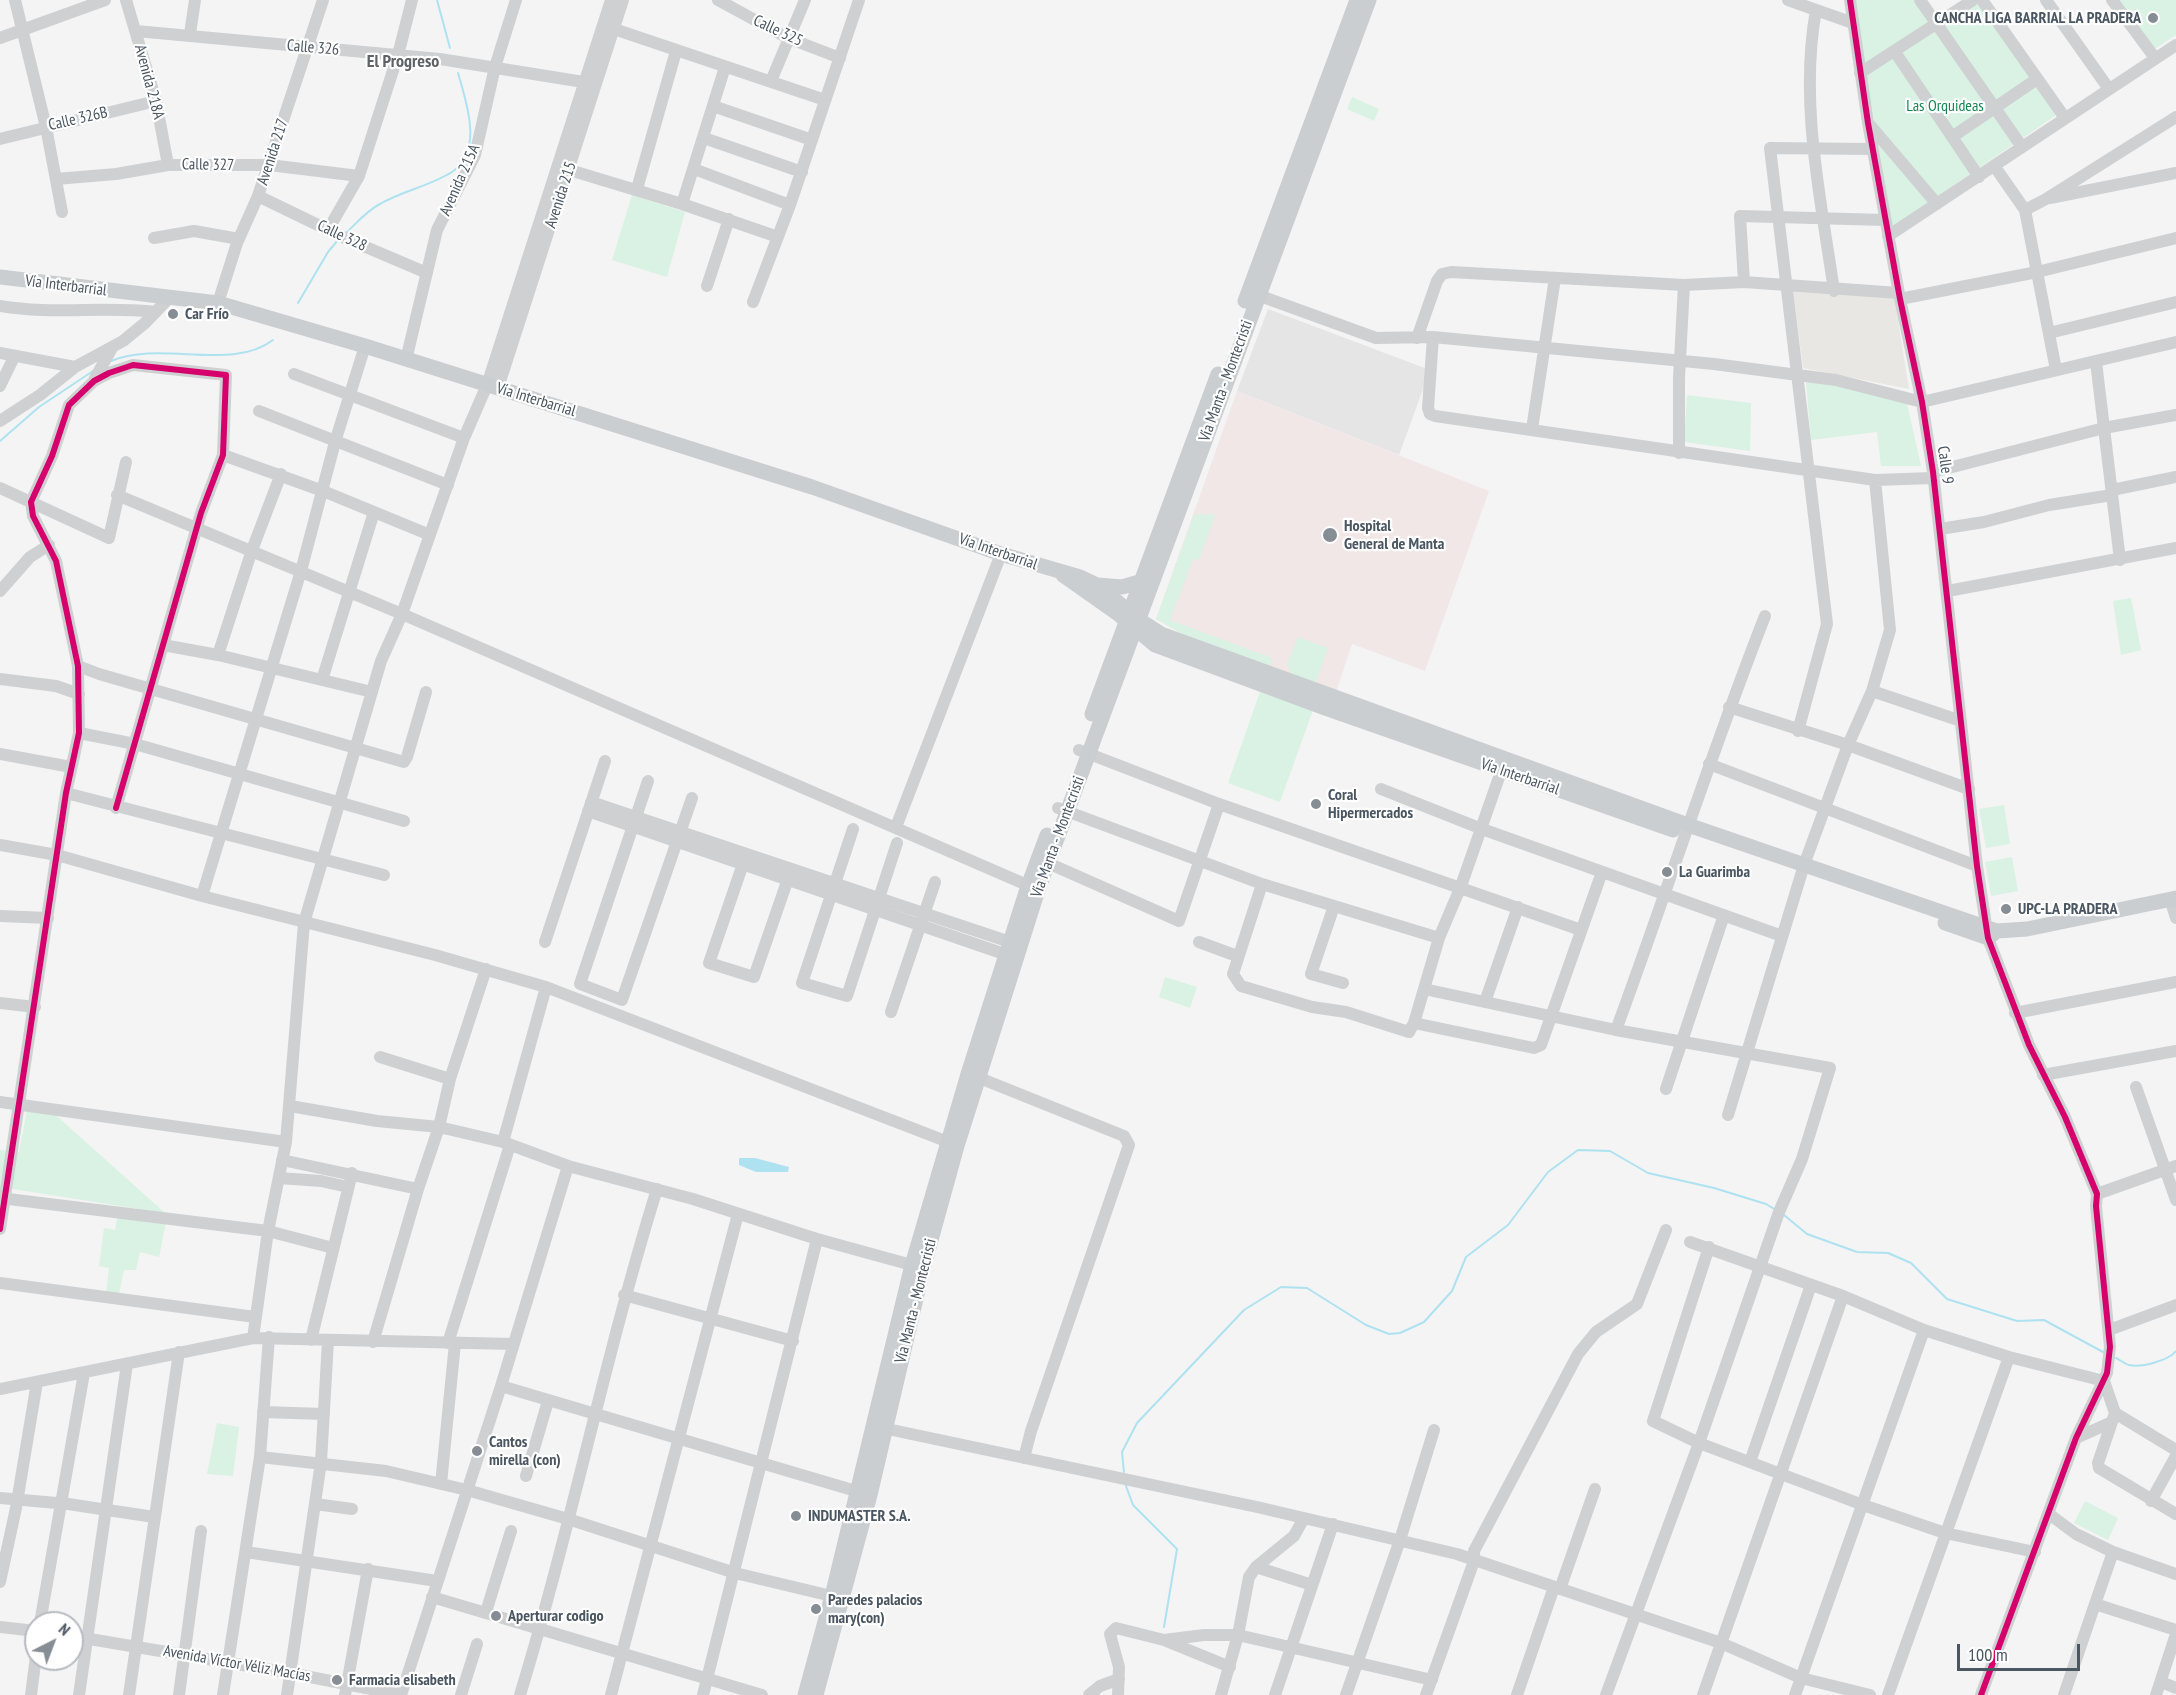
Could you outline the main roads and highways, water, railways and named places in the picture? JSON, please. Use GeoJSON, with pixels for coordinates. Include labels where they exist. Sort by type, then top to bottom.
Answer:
{"type":"FeatureCollection","features":[{"type":"Feature","properties":{"kind":"main road","name":"Vía Manta - Montecristi"},"geometry":{"type":"LineString","coordinates":[[816,1695],[837,1597],[864,1494],[917,1267],[952,1144],[1013,950],[1042,860],[1253,293],[1357,0]]}},
{"type":"Feature","properties":{"kind":"main road","name":"Vía Manta - Montecristi"},"geometry":{"type":"LineString","coordinates":[[1132,620],[1139,582],[1369,0]]}},
{"type":"Feature","properties":{"kind":"main road","name":"Vía Interbarrial"},"geometry":{"type":"LineString","coordinates":[[0,277],[218,303],[365,346],[812,487],[1001,554],[1097,585],[1132,620]]}},
{"type":"Feature","properties":{"kind":"main road","name":"Vía Interbarrial"},"geometry":{"type":"LineString","coordinates":[[1060,573],[1132,620],[1276,683],[1687,830],[1991,931],[2027,929],[2173,898]]}},
{"type":"Feature","properties":{"kind":"main road"},"geometry":{"type":"LineString","coordinates":[[1097,585],[1122,587],[1139,582]]}},
{"type":"Feature","properties":{"kind":"main road","name":"Vía Manta - Montecristi"},"geometry":{"type":"LineString","coordinates":[[805,1695],[837,1597]]}},
{"type":"Feature","properties":{"kind":"water"},"geometry":{"type":"Polygon","coordinates":[[[739,1158],[755,1158],[789,1167],[788,1172],[756,1172],[739,1165],[739,1158]]]}},
{"type":"Feature","properties":{"kind":"waterway"},"geometry":{"type":"LineString","coordinates":[[437,0],[450,48]]}},
{"type":"Feature","properties":{"kind":"waterway"},"geometry":{"type":"LineString","coordinates":[[345,234],[375,207],[397,195],[443,177],[462,163],[468,152],[470,125],[458,73]]}},
{"type":"Feature","properties":{"kind":"waterway"},"geometry":{"type":"LineString","coordinates":[[298,303],[328,252],[338,240]]}},
{"type":"Feature","properties":{"kind":"waterway"},"geometry":{"type":"LineString","coordinates":[[111,361],[131,355],[152,353],[237,354],[256,349],[273,340]]}},
{"type":"Feature","properties":{"kind":"waterway"},"geometry":{"type":"LineString","coordinates":[[0,441],[39,407],[93,371]]}},
{"type":"Feature","properties":{"kind":"waterway"},"geometry":{"type":"LineString","coordinates":[[1124,1472],[1122,1452],[1137,1423],[1244,1310],[1281,1287],[1307,1288],[1366,1325],[1389,1334],[1400,1333],[1424,1322],[1452,1291],[1466,1257],[1508,1225],[1548,1172],[1578,1150],[1610,1151],[1648,1173],[1714,1188],[1766,1204],[1776,1210]]}},
{"type":"Feature","properties":{"kind":"waterway"},"geometry":{"type":"LineString","coordinates":[[1784,1215],[1807,1234],[1857,1252],[1888,1253],[1911,1263],[1947,1299],[2017,1321],[2044,1320],[2103,1352]]}},
{"type":"Feature","properties":{"kind":"waterway"},"geometry":{"type":"LineString","coordinates":[[2116,1358],[2134,1366],[2161,1360],[2176,1351]]}},
{"type":"Feature","properties":{"kind":"waterway"},"geometry":{"type":"LineString","coordinates":[[1126,1486],[1133,1505],[1177,1549],[1164,1627]]}},
{"type":"Feature","properties":{"kind":"place","name":"CANCHA LIGA BARRIAL LA PRADERA"},"geometry":{"type":"Point","coordinates":[2153,18]}},
{"type":"Feature","properties":{"kind":"place","name":"Car Frío"},"geometry":{"type":"Point","coordinates":[173,314]}},
{"type":"Feature","properties":{"kind":"place","name":"Hospital General de Manta"},"geometry":{"type":"Point","coordinates":[1330,535]}},
{"type":"Feature","properties":{"kind":"place","name":"Coral Hipermercados"},"geometry":{"type":"Point","coordinates":[1316,804]}},
{"type":"Feature","properties":{"kind":"place","name":"La Guarimba"},"geometry":{"type":"Point","coordinates":[1667,872]}},
{"type":"Feature","properties":{"kind":"place","name":"UPC-LA PRADERA"},"geometry":{"type":"Point","coordinates":[2006,909]}},
{"type":"Feature","properties":{"kind":"place","name":"Cantos mirella (con)"},"geometry":{"type":"Point","coordinates":[477,1451]}},
{"type":"Feature","properties":{"kind":"place","name":"INDUMASTER S.A."},"geometry":{"type":"Point","coordinates":[796,1516]}},
{"type":"Feature","properties":{"kind":"place","name":"Paredes palacios mary(con)"},"geometry":{"type":"Point","coordinates":[816,1609]}},
{"type":"Feature","properties":{"kind":"place","name":"Aperturar codigo"},"geometry":{"type":"Point","coordinates":[496,1616]}},
{"type":"Feature","properties":{"kind":"place","name":"Farmacia elisabeth"},"geometry":{"type":"Point","coordinates":[337,1680]}},
{"type":"Feature","properties":{"kind":"district","name":"El Progreso"},"geometry":{"type":"Point","coordinates":[403,62]}},
{"type":"Feature","properties":{"kind":"park label","name":"Las Orquideas"},"geometry":{"type":"Point","coordinates":[1945,106]}}]}
